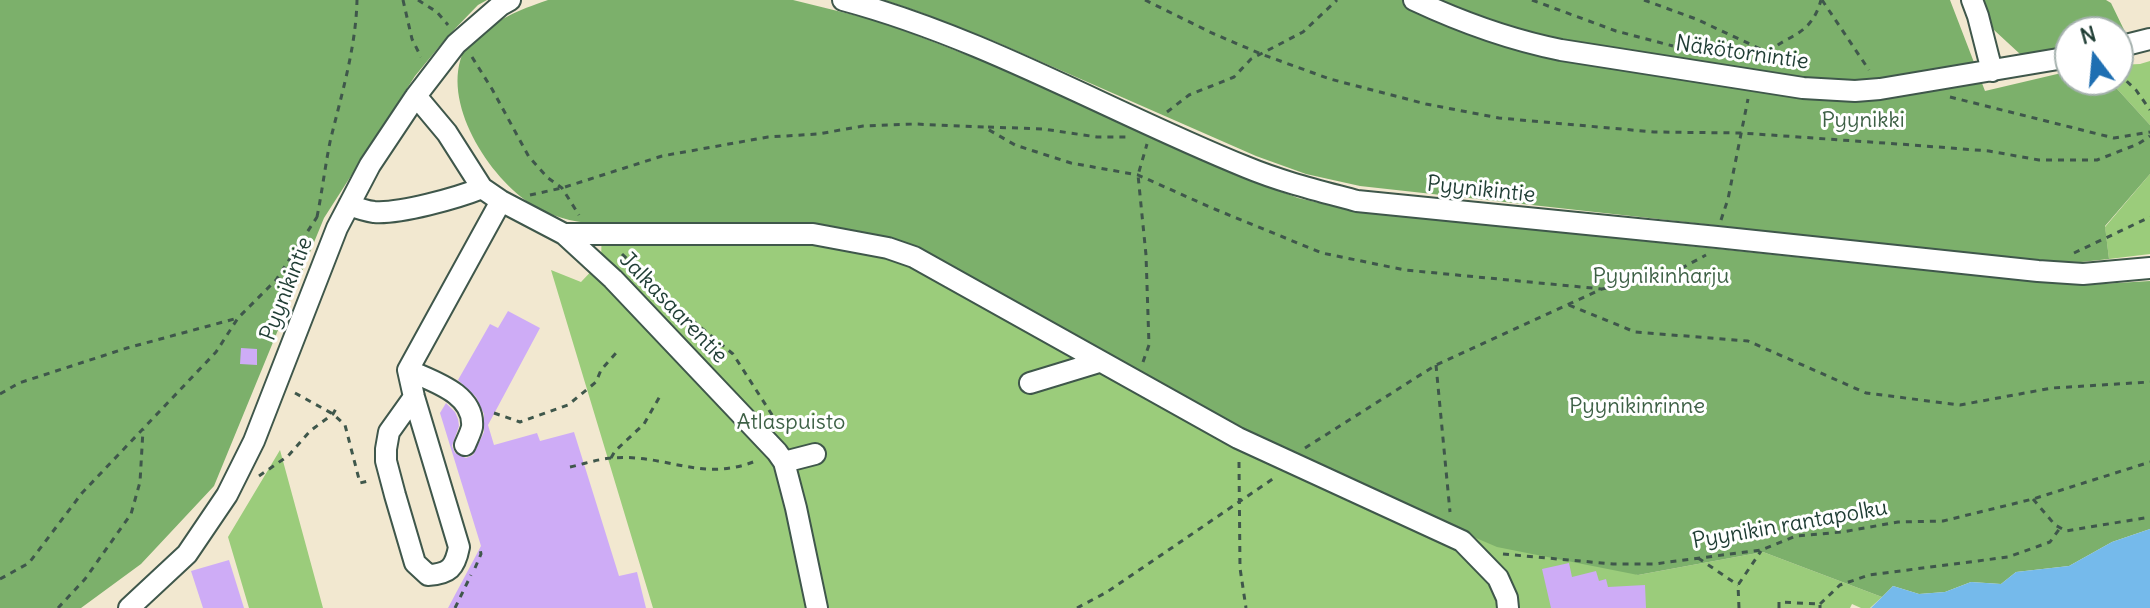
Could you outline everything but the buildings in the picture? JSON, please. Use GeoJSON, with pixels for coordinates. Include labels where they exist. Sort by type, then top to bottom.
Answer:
{"type":"FeatureCollection","features":[{"type":"Feature","properties":{"kind":"street","name":"Pyynikintie"},"geometry":{"type":"LineString","coordinates":[[129,608],[187,554],[227,495],[254,441],[337,228],[370,165],[431,75],[461,40],[510,0]]}},
{"type":"Feature","properties":{"kind":"street","name":"Pyynikintie"},"geometry":{"type":"LineString","coordinates":[[843,0],[918,23],[990,51],[1248,168],[1357,201],[2038,271],[2083,274],[2150,268]]}},
{"type":"Feature","properties":{"kind":"street","name":"Näkötornintie"},"geometry":{"type":"LineString","coordinates":[[1414,0],[1530,44],[1803,88],[1880,89],[2054,60]]}},
{"type":"Feature","properties":{"kind":"street"},"geometry":{"type":"LineString","coordinates":[[1972,0],[1992,71]]}},
{"type":"Feature","properties":{"kind":"street","name":"Jalkasaarentie"},"geometry":{"type":"LineString","coordinates":[[416,96],[447,133],[482,188],[564,234],[613,279],[780,457],[796,508],[817,608]]}},
{"type":"Feature","properties":{"kind":"street"},"geometry":{"type":"LineString","coordinates":[[349,205],[374,212],[395,210],[462,196],[482,188]]}},
{"type":"Feature","properties":{"kind":"street"},"geometry":{"type":"LineString","coordinates":[[414,397],[389,432],[386,461],[415,563],[428,575],[441,574],[449,571],[459,547],[408,370],[501,201]]}},
{"type":"Feature","properties":{"kind":"street"},"geometry":{"type":"LineString","coordinates":[[564,234],[813,234],[888,248],[914,257],[1238,438],[1462,541],[1498,578],[1508,608]]}},
{"type":"Feature","properties":{"kind":"street"},"geometry":{"type":"LineString","coordinates":[[1030,383],[1099,362]]}},
{"type":"Feature","properties":{"kind":"street"},"geometry":{"type":"LineString","coordinates":[[408,370],[452,391],[468,405],[472,426],[465,445]]}},
{"type":"Feature","properties":{"kind":"street"},"geometry":{"type":"LineString","coordinates":[[780,457],[815,454]]}},
{"type":"Feature","properties":{"kind":"path"},"geometry":{"type":"LineString","coordinates":[[0,579],[29,563],[82,493],[216,352],[238,318],[276,280],[317,217],[357,19],[357,0]]}},
{"type":"Feature","properties":{"kind":"path"},"geometry":{"type":"LineString","coordinates":[[403,0],[412,39],[431,75]]}},
{"type":"Feature","properties":{"kind":"path"},"geometry":{"type":"LineString","coordinates":[[418,0],[437,12],[461,40],[529,157],[562,188],[583,222],[600,233],[681,311],[733,354],[778,424],[780,457],[719,471],[611,458],[570,467]]}},
{"type":"Feature","properties":{"kind":"path"},"geometry":{"type":"LineString","coordinates":[[1145,0],[1261,54],[1330,79],[1426,104],[1499,118],[1654,132],[1742,133],[1959,148],[2039,160],[2097,160],[2138,144],[2150,134]]}},
{"type":"Feature","properties":{"kind":"path"},"geometry":{"type":"LineString","coordinates":[[532,194],[562,188],[662,156],[768,137],[818,134],[863,126],[915,124],[1043,129],[1097,137],[1139,135],[1189,95],[1234,77],[1251,59],[1303,32],[1337,0]]}},
{"type":"Feature","properties":{"kind":"path"},"geometry":{"type":"LineString","coordinates":[[1532,0],[1616,31],[1675,47]]}},
{"type":"Feature","properties":{"kind":"path"},"geometry":{"type":"LineString","coordinates":[[1644,0],[1696,19],[1767,52],[1805,29],[1816,17],[1821,0]]}},
{"type":"Feature","properties":{"kind":"path"},"geometry":{"type":"LineString","coordinates":[[1821,0],[1880,89]]}},
{"type":"Feature","properties":{"kind":"path"},"geometry":{"type":"LineString","coordinates":[[2134,88],[2150,110]]}},
{"type":"Feature","properties":{"kind":"path"},"geometry":{"type":"LineString","coordinates":[[1718,226],[1728,199],[1748,96]]}},
{"type":"Feature","properties":{"kind":"path"},"geometry":{"type":"LineString","coordinates":[[1948,97],[2114,138],[2150,134]]}},
{"type":"Feature","properties":{"kind":"path"},"geometry":{"type":"LineString","coordinates":[[1136,382],[1149,345],[1146,255],[1138,175],[1152,125]]}},
{"type":"Feature","properties":{"kind":"path"},"geometry":{"type":"LineString","coordinates":[[984,127],[1015,145],[1071,163],[1138,175],[1322,253],[1405,270],[1602,289]]}},
{"type":"Feature","properties":{"kind":"path"},"geometry":{"type":"LineString","coordinates":[[317,217],[337,228]]}},
{"type":"Feature","properties":{"kind":"path"},"geometry":{"type":"LineString","coordinates":[[2072,254],[2150,217]]}},
{"type":"Feature","properties":{"kind":"path"},"geometry":{"type":"LineString","coordinates":[[1077,608],[1107,592],[1240,502],[1293,462],[1307,446],[1436,365],[1602,289],[1669,275],[1704,257],[1714,247]]}},
{"type":"Feature","properties":{"kind":"path"},"geometry":{"type":"LineString","coordinates":[[1568,305],[1635,332],[1748,341],[1866,393],[1960,405],[2052,388],[2150,382]]}},
{"type":"Feature","properties":{"kind":"path"},"geometry":{"type":"LineString","coordinates":[[0,394],[19,383],[127,348],[238,318]]}},
{"type":"Feature","properties":{"kind":"path"},"geometry":{"type":"LineString","coordinates":[[494,413],[520,422],[568,405],[596,382],[601,370],[616,353]]}},
{"type":"Feature","properties":{"kind":"path"},"geometry":{"type":"LineString","coordinates":[[1436,365],[1449,501],[1449,535]]}},
{"type":"Feature","properties":{"kind":"path"},"geometry":{"type":"LineString","coordinates":[[611,458],[644,424],[660,396]]}},
{"type":"Feature","properties":{"kind":"path"},"geometry":{"type":"LineString","coordinates":[[253,480],[288,456],[310,431],[333,414],[338,405]]}},
{"type":"Feature","properties":{"kind":"path"},"geometry":{"type":"LineString","coordinates":[[58,608],[85,579],[131,514],[140,482],[143,428]]}},
{"type":"Feature","properties":{"kind":"path"},"geometry":{"type":"LineString","coordinates":[[1238,438],[1240,568],[1246,608]]}},
{"type":"Feature","properties":{"kind":"path","name":"Pyynikin rantapolku"},"geometry":{"type":"LineString","coordinates":[[1475,552],[1613,564],[1654,564],[1761,550],[1796,536],[1898,522],[1943,521],[2033,499],[2150,462]]}},
{"type":"Feature","properties":{"kind":"path"},"geometry":{"type":"LineString","coordinates":[[2033,499],[2055,525],[2066,531],[2150,517]]}},
{"type":"Feature","properties":{"kind":"path"},"geometry":{"type":"LineString","coordinates":[[1779,608],[1779,602],[1820,606],[1840,585],[1869,575],[2008,557],[2050,542],[2060,528]]}},
{"type":"Feature","properties":{"kind":"path"},"geometry":{"type":"LineString","coordinates":[[1739,608],[1738,585],[1761,550]]}},
{"type":"Feature","properties":{"kind":"path"},"geometry":{"type":"LineString","coordinates":[[1698,558],[1738,585]]}},
{"type":"Feature","properties":{"kind":"green space"},"geometry":{"type":"Polygon","coordinates":[[[0,0],[487,0],[478,5],[447,37],[415,76],[324,218],[214,486],[141,564],[81,608],[0,608],[0,0]]]}},
{"type":"Feature","properties":{"kind":"green space","name":"Pyynikinrinne"},"geometry":{"type":"Polygon","coordinates":[[[548,0],[793,0],[870,19],[985,62],[1242,177],[1298,198],[1354,211],[2036,282],[2084,285],[2150,281],[2150,529],[2112,542],[2069,566],[2016,572],[2001,584],[1971,582],[1945,592],[1919,594],[1893,586],[1882,597],[1763,552],[1638,575],[1497,547],[1224,430],[880,242],[603,225],[561,218],[538,208],[504,181],[476,142],[465,120],[458,76],[463,53],[483,33],[508,16],[548,0]]]}},
{"type":"Feature","properties":{"kind":"green space","name":"Pyynikki"},"geometry":{"type":"Polygon","coordinates":[[[884,0],[1950,0],[1985,91],[2054,75],[2054,96],[2124,96],[2150,125],[2150,174],[2105,226],[2109,259],[2081,262],[2038,261],[1360,186],[1306,174],[1256,156],[994,41],[884,0]]]}},
{"type":"Feature","properties":{"kind":"green space"},"geometry":{"type":"Polygon","coordinates":[[[1978,0],[2106,0],[2117,16],[2054,16],[2054,49],[2020,54],[1994,30],[1978,0]]]}},
{"type":"Feature","properties":{"kind":"green space"},"geometry":{"type":"Polygon","coordinates":[[[2150,61],[2150,125],[2124,96],[2134,96],[2134,64],[2150,61]]]}},
{"type":"Feature","properties":{"kind":"green space"},"geometry":{"type":"Polygon","coordinates":[[[2150,174],[2150,254],[2109,259],[2105,227],[2150,174]]]}},
{"type":"Feature","properties":{"kind":"green space","name":"Atlaspuisto"},"geometry":{"type":"Polygon","coordinates":[[[602,225],[880,242],[1638,575],[1763,552],[1882,597],[1870,608],[1852,604],[1850,608],[653,608],[551,270],[581,282],[601,261],[602,225]]]}},
{"type":"Feature","properties":{"kind":"green space"},"geometry":{"type":"Polygon","coordinates":[[[280,450],[323,608],[249,608],[228,537],[280,450]]]}},
{"type":"Feature","properties":{"kind":"water"},"geometry":{"type":"Polygon","coordinates":[[[2150,529],[2150,608],[1871,608],[1893,586],[1919,594],[1945,592],[1971,582],[2001,584],[2016,572],[2069,566],[2112,542],[2150,529]]]}},
{"type":"Feature","properties":{"kind":"park label","name":"Pyynikinharju"},"geometry":{"type":"Point","coordinates":[1661,277]}}]}
